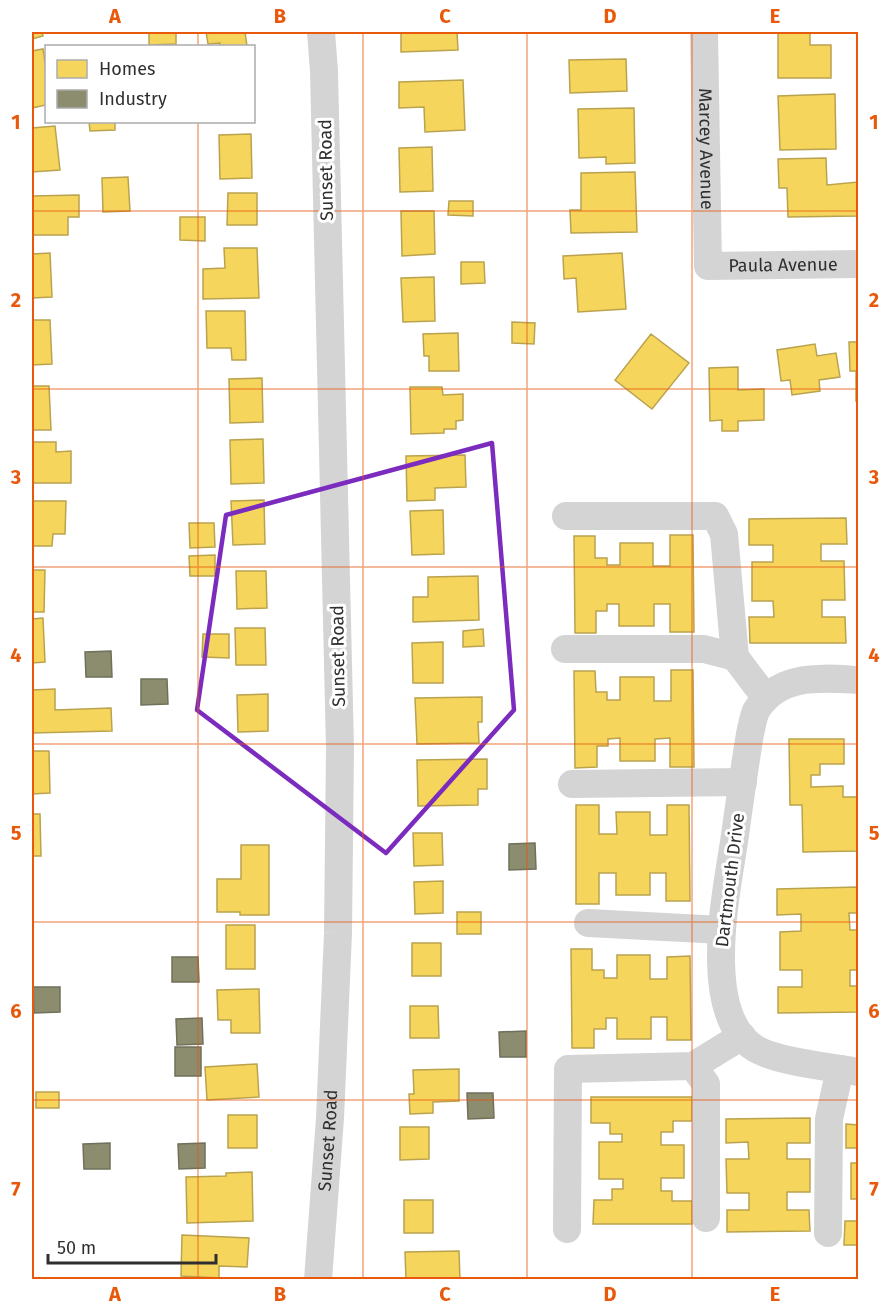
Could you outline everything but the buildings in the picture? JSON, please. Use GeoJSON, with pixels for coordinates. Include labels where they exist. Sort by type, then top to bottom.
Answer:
{"type":"FeatureCollection","features":[{"type":"Feature","properties":{"kind":"street","name":"Sunset Road"},"geometry":{"type":"LineString","coordinates":[[318,1280],[332,1072],[338,933],[340,748],[324,71],[321,32]]}},
{"type":"Feature","properties":{"kind":"street","name":"Marcey Avenue"},"geometry":{"type":"LineString","coordinates":[[704,32],[708,266]]}},
{"type":"Feature","properties":{"kind":"street","name":"Paula Avenue"},"geometry":{"type":"LineString","coordinates":[[708,266],[858,264]]}},
{"type":"Feature","properties":{"kind":"street"},"geometry":{"type":"LineString","coordinates":[[566,516],[715,516],[724,534],[735,657],[766,698],[782,687],[800,680],[819,677],[858,680]]}},
{"type":"Feature","properties":{"kind":"street"},"geometry":{"type":"LineString","coordinates":[[565,649],[704,649],[735,657]]}},
{"type":"Feature","properties":{"kind":"street","name":"Dartmouth Drive"},"geometry":{"type":"LineString","coordinates":[[766,698],[755,713],[743,782],[722,930],[721,959],[724,993],[731,1018],[742,1036],[756,1049],[785,1059],[849,1070]]}},
{"type":"Feature","properties":{"kind":"street"},"geometry":{"type":"LineString","coordinates":[[572,784],[743,782]]}},
{"type":"Feature","properties":{"kind":"street"},"geometry":{"type":"LineString","coordinates":[[588,923],[722,930]]}},
{"type":"Feature","properties":{"kind":"street"},"geometry":{"type":"LineString","coordinates":[[567,1228],[568,1069],[693,1066],[742,1036]]}},
{"type":"Feature","properties":{"kind":"street"},"geometry":{"type":"LineString","coordinates":[[693,1066],[706,1084],[706,1218]]}},
{"type":"Feature","properties":{"kind":"street"},"geometry":{"type":"LineString","coordinates":[[828,1233],[829,1119],[849,1070]]}},
{"type":"Feature","properties":{"kind":"highlighted area"},"geometry":{"type":"Polygon","coordinates":[[[492,443],[514,710],[386,853],[197,710],[226,515],[492,443]]]}}]}
